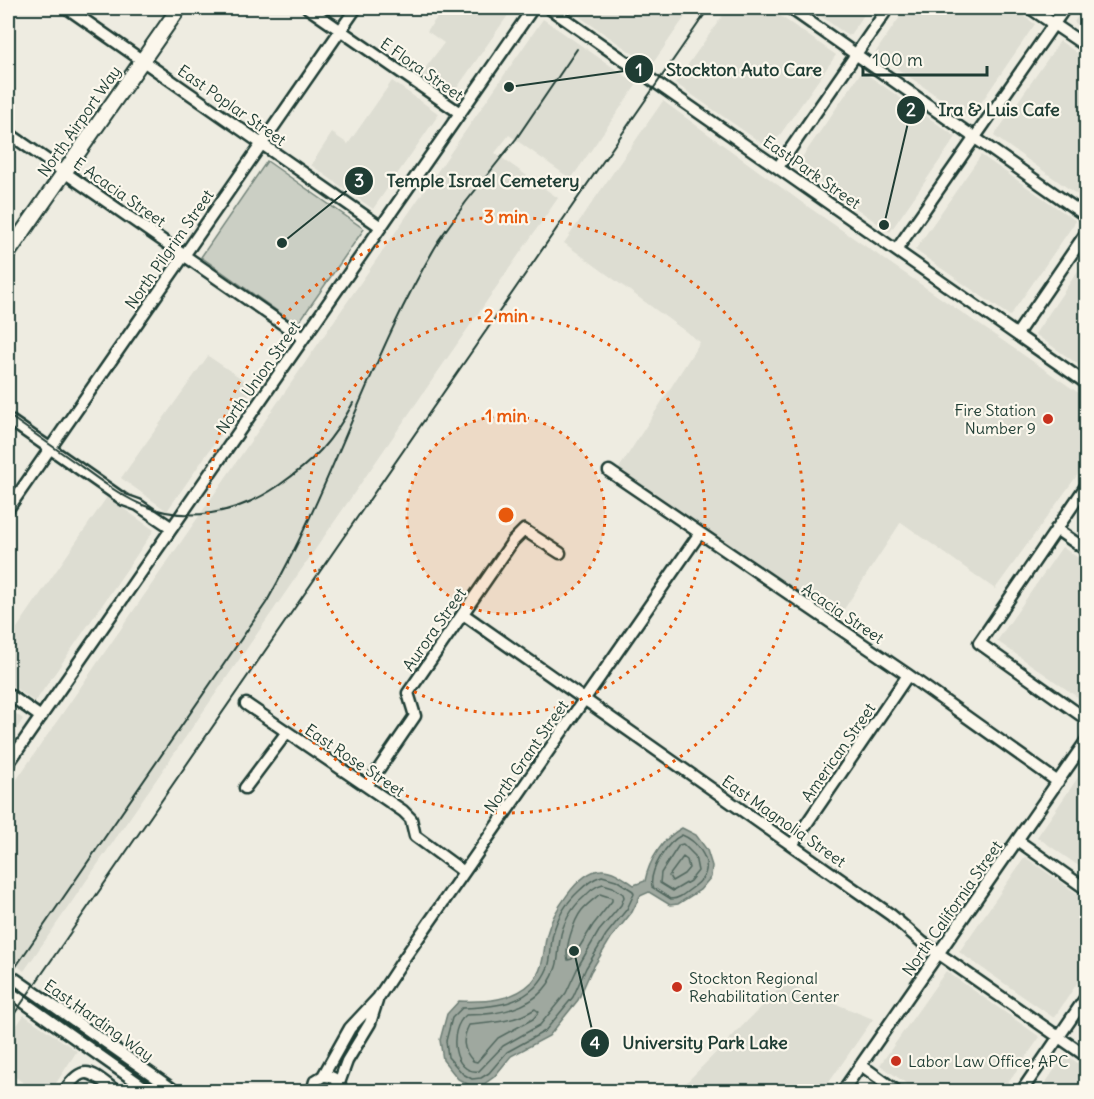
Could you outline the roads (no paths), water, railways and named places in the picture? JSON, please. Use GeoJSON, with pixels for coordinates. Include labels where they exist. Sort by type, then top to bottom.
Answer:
{"type":"FeatureCollection","features":[{"type":"Feature","properties":{"kind":"main road","name":"North Airport Way"},"geometry":{"type":"LineString","coordinates":[[8,253],[179,8]]}},
{"type":"Feature","properties":{"kind":"street","name":"East Poplar Street"},"geometry":{"type":"LineString","coordinates":[[67,8],[381,227]]}},
{"type":"Feature","properties":{"kind":"street","name":"E Flora Street"},"geometry":{"type":"LineString","coordinates":[[308,8],[460,113]]}},
{"type":"Feature","properties":{"kind":"street","name":"North Pilgrim Street"},"geometry":{"type":"LineString","coordinates":[[8,508],[356,8]]}},
{"type":"Feature","properties":{"kind":"street","name":"North Union Street"},"geometry":{"type":"LineString","coordinates":[[8,764],[533,8]]}},
{"type":"Feature","properties":{"kind":"street","name":"East Park Street"},"geometry":{"type":"LineString","coordinates":[[549,8],[1086,383]]}},
{"type":"Feature","properties":{"kind":"street"},"geometry":{"type":"LineString","coordinates":[[790,8],[1086,216]]}},
{"type":"Feature","properties":{"kind":"street"},"geometry":{"type":"LineString","coordinates":[[778,167],[888,8]]}},
{"type":"Feature","properties":{"kind":"street"},"geometry":{"type":"LineString","coordinates":[[1030,8],[1086,46]]}},
{"type":"Feature","properties":{"kind":"street"},"geometry":{"type":"LineString","coordinates":[[897,249],[1065,8]]}},
{"type":"Feature","properties":{"kind":"street","name":"E Acacia Street"},"geometry":{"type":"LineString","coordinates":[[8,133],[303,338]]}},
{"type":"Feature","properties":{"kind":"street"},"geometry":{"type":"LineString","coordinates":[[1017,334],[1086,232]]}},
{"type":"Feature","properties":{"kind":"street"},"geometry":{"type":"LineString","coordinates":[[8,410],[52,445]]}},
{"type":"Feature","properties":{"kind":"street"},"geometry":{"type":"LineString","coordinates":[[8,419],[129,495],[138,505],[172,528]]}},
{"type":"Feature","properties":{"kind":"street","name":"Acacia Street"},"geometry":{"type":"LineString","coordinates":[[609,471],[908,675],[1058,782]]}},
{"type":"Feature","properties":{"kind":"street"},"geometry":{"type":"LineString","coordinates":[[1086,486],[979,643],[1086,719]]}},
{"type":"Feature","properties":{"kind":"street"},"geometry":{"type":"LineString","coordinates":[[1056,529],[1086,550]]}},
{"type":"Feature","properties":{"kind":"street","name":"Aurora Street"},"geometry":{"type":"LineString","coordinates":[[367,786],[415,716],[408,693],[507,549],[524,530],[560,553]]}},
{"type":"Feature","properties":{"kind":"street","name":"North Grant Street"},"geometry":{"type":"LineString","coordinates":[[312,1092],[315,1081],[323,1076],[350,1028],[378,998],[700,533]]}},
{"type":"Feature","properties":{"kind":"street","name":"East Magnolia Street"},"geometry":{"type":"LineString","coordinates":[[463,614],[891,915],[922,942],[1086,1056]]}},
{"type":"Feature","properties":{"kind":"street","name":"American Street"},"geometry":{"type":"LineString","coordinates":[[792,845],[908,675]]}},
{"type":"Feature","properties":{"kind":"street"},"geometry":{"type":"LineString","coordinates":[[8,694],[40,717]]}},
{"type":"Feature","properties":{"kind":"street","name":"East Rose Street"},"geometry":{"type":"LineString","coordinates":[[246,704],[409,816],[415,836],[464,872]]}},
{"type":"Feature","properties":{"kind":"street"},"geometry":{"type":"LineString","coordinates":[[245,788],[287,732]]}},
{"type":"Feature","properties":{"kind":"street","name":"North California Street"},"geometry":{"type":"LineString","coordinates":[[843,1092],[1086,741]]}},
{"type":"Feature","properties":{"kind":"street"},"geometry":{"type":"LineString","coordinates":[[1017,840],[1086,889]]}},
{"type":"Feature","properties":{"kind":"street","name":"East Harding Way"},"geometry":{"type":"LineString","coordinates":[[8,974],[171,1088],[173,1092]]}},
{"type":"Feature","properties":{"kind":"street","name":"East Harding Way"},"geometry":{"type":"LineString","coordinates":[[8,991],[151,1092]]}},
{"type":"Feature","properties":{"kind":"street"},"geometry":{"type":"LineString","coordinates":[[1021,1092],[1086,997]]}},
{"type":"Feature","properties":{"kind":"street","name":"North Grant Street"},"geometry":{"type":"LineString","coordinates":[[340,1087],[347,1061],[370,1023],[378,998]]}},
{"type":"Feature","properties":{"kind":"street"},"geometry":{"type":"LineString","coordinates":[[861,1065],[898,1092]]}},
{"type":"Feature","properties":{"kind":"street"},"geometry":{"type":"LineString","coordinates":[[64,1092],[70,1082],[84,1072],[93,1075],[117,1092]]}},
{"type":"Feature","properties":{"kind":"street","name":"North Grant Street"},"geometry":{"type":"LineString","coordinates":[[323,1076],[332,1077],[340,1087]]}},
{"type":"Feature","properties":{"kind":"water"},"geometry":{"type":"Polygon","coordinates":[[[682,828],[696,835],[707,850],[712,866],[711,877],[700,890],[678,904],[670,905],[649,892],[640,896],[632,912],[611,938],[591,971],[578,1000],[549,1036],[511,1056],[494,1077],[484,1084],[471,1086],[458,1079],[443,1060],[440,1040],[447,1014],[459,1001],[507,997],[532,982],[543,959],[547,934],[554,916],[575,885],[592,872],[601,870],[623,877],[634,885],[645,881],[658,850],[682,828]]]}},
{"type":"Feature","properties":{"kind":"railway"},"geometry":{"type":"LineString","coordinates":[[8,1023],[709,8]]}},
{"type":"Feature","properties":{"kind":"railway"},"geometry":{"type":"LineString","coordinates":[[438,241],[516,139],[577,49]]}},
{"type":"Feature","properties":{"kind":"railway"},"geometry":{"type":"LineString","coordinates":[[8,978],[266,603],[312,512],[394,325],[442,236]]}},
{"type":"Feature","properties":{"kind":"railway"},"geometry":{"type":"LineString","coordinates":[[8,415],[101,481],[132,500],[158,510],[176,514],[194,514],[229,509],[262,496],[278,486],[321,450],[330,440],[353,403]]}},
{"type":"Feature","properties":{"kind":"place","name":"Stockton Auto Care"},"geometry":{"type":"Point","coordinates":[509,87]}},
{"type":"Feature","properties":{"kind":"place","name":"Ira & Luis Cafe"},"geometry":{"type":"Point","coordinates":[884,225]}},
{"type":"Feature","properties":{"kind":"place","name":"Temple Israel Cemetery"},"geometry":{"type":"Point","coordinates":[282,243]}},
{"type":"Feature","properties":{"kind":"place","name":"Fire Station Number 9"},"geometry":{"type":"Point","coordinates":[1048,419]}},
{"type":"Feature","properties":{"kind":"place","name":"University Park Lake"},"geometry":{"type":"Point","coordinates":[574,951]}},
{"type":"Feature","properties":{"kind":"place","name":"Stockton Regional Rehabilitation Center"},"geometry":{"type":"Point","coordinates":[677,987]}},
{"type":"Feature","properties":{"kind":"place","name":"Labor Law Office, APC"},"geometry":{"type":"Point","coordinates":[896,1061]}}]}
